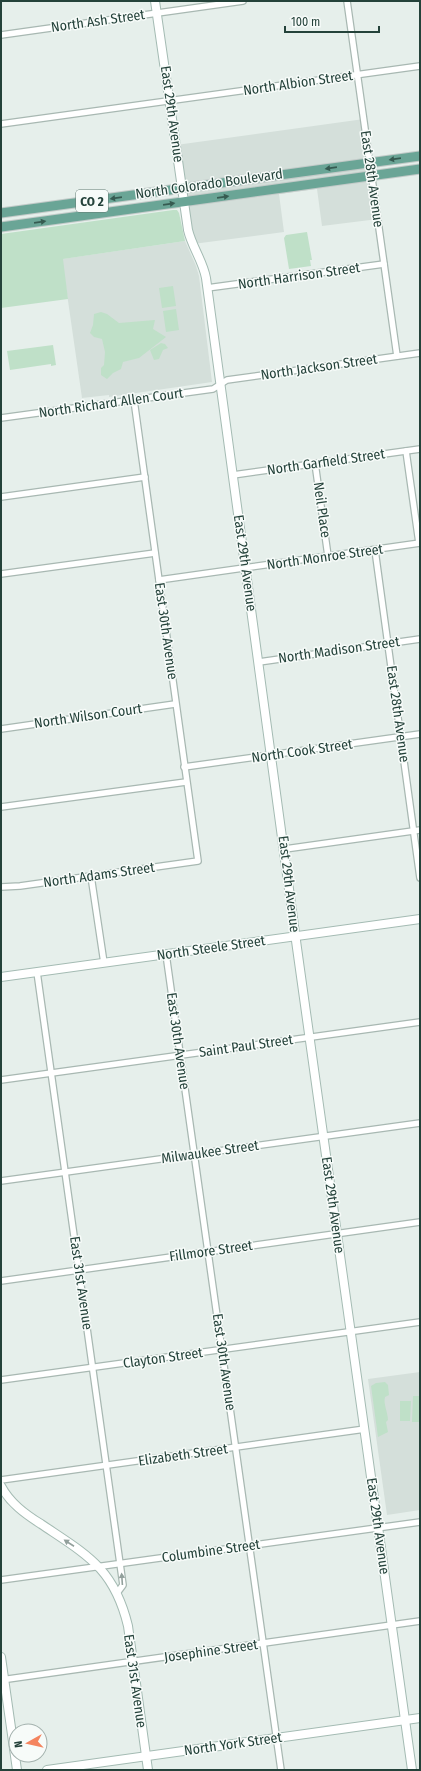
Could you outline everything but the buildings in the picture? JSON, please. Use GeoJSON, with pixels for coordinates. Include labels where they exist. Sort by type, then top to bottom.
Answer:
{"type":"FeatureCollection","features":[{"type":"Feature","properties":{"kind":"main road","name":"North Colorado Boulevard"},"geometry":{"type":"LineString","coordinates":[[1,213],[420,156]]}},
{"type":"Feature","properties":{"kind":"main road","name":"North Colorado Boulevard"},"geometry":{"type":"LineString","coordinates":[[1,227],[420,169]]}},
{"type":"Feature","properties":{"kind":"street","name":"East 29th Avenue"},"geometry":{"type":"LineString","coordinates":[[156,1],[173,101],[182,188],[190,235],[211,288],[220,384],[412,1770]]}},
{"type":"Feature","properties":{"kind":"street","name":"North Ash Street"},"geometry":{"type":"LineString","coordinates":[[1,35],[243,1]]}},
{"type":"Feature","properties":{"kind":"street","name":"East 28th Avenue"},"geometry":{"type":"LineString","coordinates":[[346,1],[397,356]]}},
{"type":"Feature","properties":{"kind":"street","name":"North Albion Street"},"geometry":{"type":"LineString","coordinates":[[1,124],[420,66]]}},
{"type":"Feature","properties":{"kind":"street","name":"North Harrison Street"},"geometry":{"type":"LineString","coordinates":[[211,288],[384,264]]}},
{"type":"Feature","properties":{"kind":"street","name":"North Jackson Street"},"geometry":{"type":"LineString","coordinates":[[220,384],[227,380],[420,353]]}},
{"type":"Feature","properties":{"kind":"street","name":"North Richard Allen Court"},"geometry":{"type":"LineString","coordinates":[[1,418],[213,389],[220,384]]}},
{"type":"Feature","properties":{"kind":"street","name":"East 30th Avenue"},"geometry":{"type":"LineString","coordinates":[[134,400],[198,861]]}},
{"type":"Feature","properties":{"kind":"street","name":"North Garfield Street"},"geometry":{"type":"LineString","coordinates":[[233,475],[420,448]]}},
{"type":"Feature","properties":{"kind":"street"},"geometry":{"type":"LineString","coordinates":[[406,451],[419,543]]}},
{"type":"Feature","properties":{"kind":"street","name":"Neil Place"},"geometry":{"type":"LineString","coordinates":[[315,463],[328,556]]}},
{"type":"Feature","properties":{"kind":"street"},"geometry":{"type":"LineString","coordinates":[[1,497],[145,477]]}},
{"type":"Feature","properties":{"kind":"street","name":"North Monroe Street"},"geometry":{"type":"LineString","coordinates":[[159,580],[419,543]]}},
{"type":"Feature","properties":{"kind":"street","name":"East 28th Avenue"},"geometry":{"type":"LineString","coordinates":[[375,550],[401,737],[417,830],[420,878]]}},
{"type":"Feature","properties":{"kind":"street"},"geometry":{"type":"LineString","coordinates":[[1,574],[155,553]]}},
{"type":"Feature","properties":{"kind":"street","name":"North Madison Street"},"geometry":{"type":"LineString","coordinates":[[259,662],[420,639]]}},
{"type":"Feature","properties":{"kind":"street","name":"North Wilson Court"},"geometry":{"type":"LineString","coordinates":[[1,729],[175,704]]}},
{"type":"Feature","properties":{"kind":"street","name":"North Cook Street"},"geometry":{"type":"LineString","coordinates":[[184,767],[420,734]]}},
{"type":"Feature","properties":{"kind":"street"},"geometry":{"type":"LineString","coordinates":[[1,807],[186,782]]}},
{"type":"Feature","properties":{"kind":"street"},"geometry":{"type":"LineString","coordinates":[[285,848],[417,830]]}},
{"type":"Feature","properties":{"kind":"street","name":"North Adams Street"},"geometry":{"type":"LineString","coordinates":[[1,887],[20,886],[198,861]]}},
{"type":"Feature","properties":{"kind":"street"},"geometry":{"type":"LineString","coordinates":[[91,876],[104,963]]}},
{"type":"Feature","properties":{"kind":"street","name":"North Steele Street"},"geometry":{"type":"LineString","coordinates":[[1,977],[420,918]]}},
{"type":"Feature","properties":{"kind":"street","name":"East 30th Avenue"},"geometry":{"type":"LineString","coordinates":[[166,954],[250,1546],[280,1770]]}},
{"type":"Feature","properties":{"kind":"street","name":"East 31st Avenue"},"geometry":{"type":"LineString","coordinates":[[37,972],[123,1585],[117,1593]]}},
{"type":"Feature","properties":{"kind":"street","name":"Saint Paul Street"},"geometry":{"type":"LineString","coordinates":[[1,1080],[420,1022]]}},
{"type":"Feature","properties":{"kind":"street","name":"Milwaukee Street"},"geometry":{"type":"LineString","coordinates":[[1,1181],[420,1123]]}},
{"type":"Feature","properties":{"kind":"street","name":"Fillmore Street"},"geometry":{"type":"LineString","coordinates":[[1,1281],[420,1222]]}},
{"type":"Feature","properties":{"kind":"street","name":"Clayton Street"},"geometry":{"type":"LineString","coordinates":[[1,1380],[420,1322]]}},
{"type":"Feature","properties":{"kind":"street","name":"Elizabeth Street"},"geometry":{"type":"LineString","coordinates":[[1,1480],[365,1430]]}},
{"type":"Feature","properties":{"kind":"street","name":"East 31st Avenue"},"geometry":{"type":"LineString","coordinates":[[1,1486],[6,1494],[23,1512],[79,1549],[100,1567],[117,1593],[126,1619],[148,1770]]}},
{"type":"Feature","properties":{"kind":"street","name":"Columbine Street"},"geometry":{"type":"LineString","coordinates":[[1,1580],[420,1522]]}},
{"type":"Feature","properties":{"kind":"street","name":"Josephine Street"},"geometry":{"type":"LineString","coordinates":[[3,1680],[420,1622]]}},
{"type":"Feature","properties":{"kind":"street"},"geometry":{"type":"LineString","coordinates":[[1,1657],[3,1680],[17,1770]]}},
{"type":"Feature","properties":{"kind":"street","name":"North York Street"},"geometry":{"type":"LineString","coordinates":[[47,1770],[420,1718]]}},
{"type":"Feature","properties":{"kind":"shaded area"},"geometry":{"type":"Polygon","coordinates":[[[364,119],[378,219],[322,226],[317,189],[279,194],[284,232],[193,244],[176,145],[364,119]]]}},
{"type":"Feature","properties":{"kind":"shaded area"},"geometry":{"type":"Polygon","coordinates":[[[185,241],[199,276],[212,382],[109,397],[109,395],[82,398],[62,259],[185,241]]]}},
{"type":"Feature","properties":{"kind":"shaded area"},"geometry":{"type":"Polygon","coordinates":[[[420,1372],[420,1510],[387,1515],[368,1379],[420,1372]]]}},
{"type":"Feature","properties":{"kind":"green space"},"geometry":{"type":"Polygon","coordinates":[[[177,210],[179,213],[185,241],[63,259],[68,299],[1,308],[1,234],[177,210]]]}},
{"type":"Feature","properties":{"kind":"green space"},"geometry":{"type":"Polygon","coordinates":[[[307,232],[312,260],[310,260],[311,266],[289,269],[284,238],[286,235],[307,232]]]}},
{"type":"Feature","properties":{"kind":"green space"},"geometry":{"type":"Polygon","coordinates":[[[173,286],[176,306],[162,308],[159,288],[173,286]]]}},
{"type":"Feature","properties":{"kind":"green space"},"geometry":{"type":"Polygon","coordinates":[[[176,309],[179,330],[166,332],[163,311],[176,309]]]}},
{"type":"Feature","properties":{"kind":"green space"},"geometry":{"type":"Polygon","coordinates":[[[101,312],[107,314],[119,323],[155,320],[153,329],[166,337],[139,358],[123,362],[121,369],[113,373],[107,379],[101,375],[101,368],[104,365],[105,352],[102,339],[94,337],[90,333],[93,325],[94,314],[101,312]]]}},
{"type":"Feature","properties":{"kind":"green space"},"geometry":{"type":"Polygon","coordinates":[[[161,343],[165,344],[168,348],[163,350],[159,359],[154,360],[150,350],[161,343]]]}},
{"type":"Feature","properties":{"kind":"green space"},"geometry":{"type":"Polygon","coordinates":[[[53,345],[56,365],[51,366],[51,364],[10,370],[7,351],[53,345]]]}},
{"type":"Feature","properties":{"kind":"green space"},"geometry":{"type":"Polygon","coordinates":[[[385,1382],[388,1385],[389,1395],[385,1397],[388,1417],[386,1422],[388,1432],[378,1437],[371,1386],[376,1383],[385,1382]]]}},
{"type":"Feature","properties":{"kind":"green space"},"geometry":{"type":"Polygon","coordinates":[[[413,1396],[420,1396],[420,1422],[412,1422],[413,1396]]]}},
{"type":"Feature","properties":{"kind":"green space"},"geometry":{"type":"Polygon","coordinates":[[[400,1401],[411,1401],[410,1421],[400,1421],[400,1401]]]}}]}
